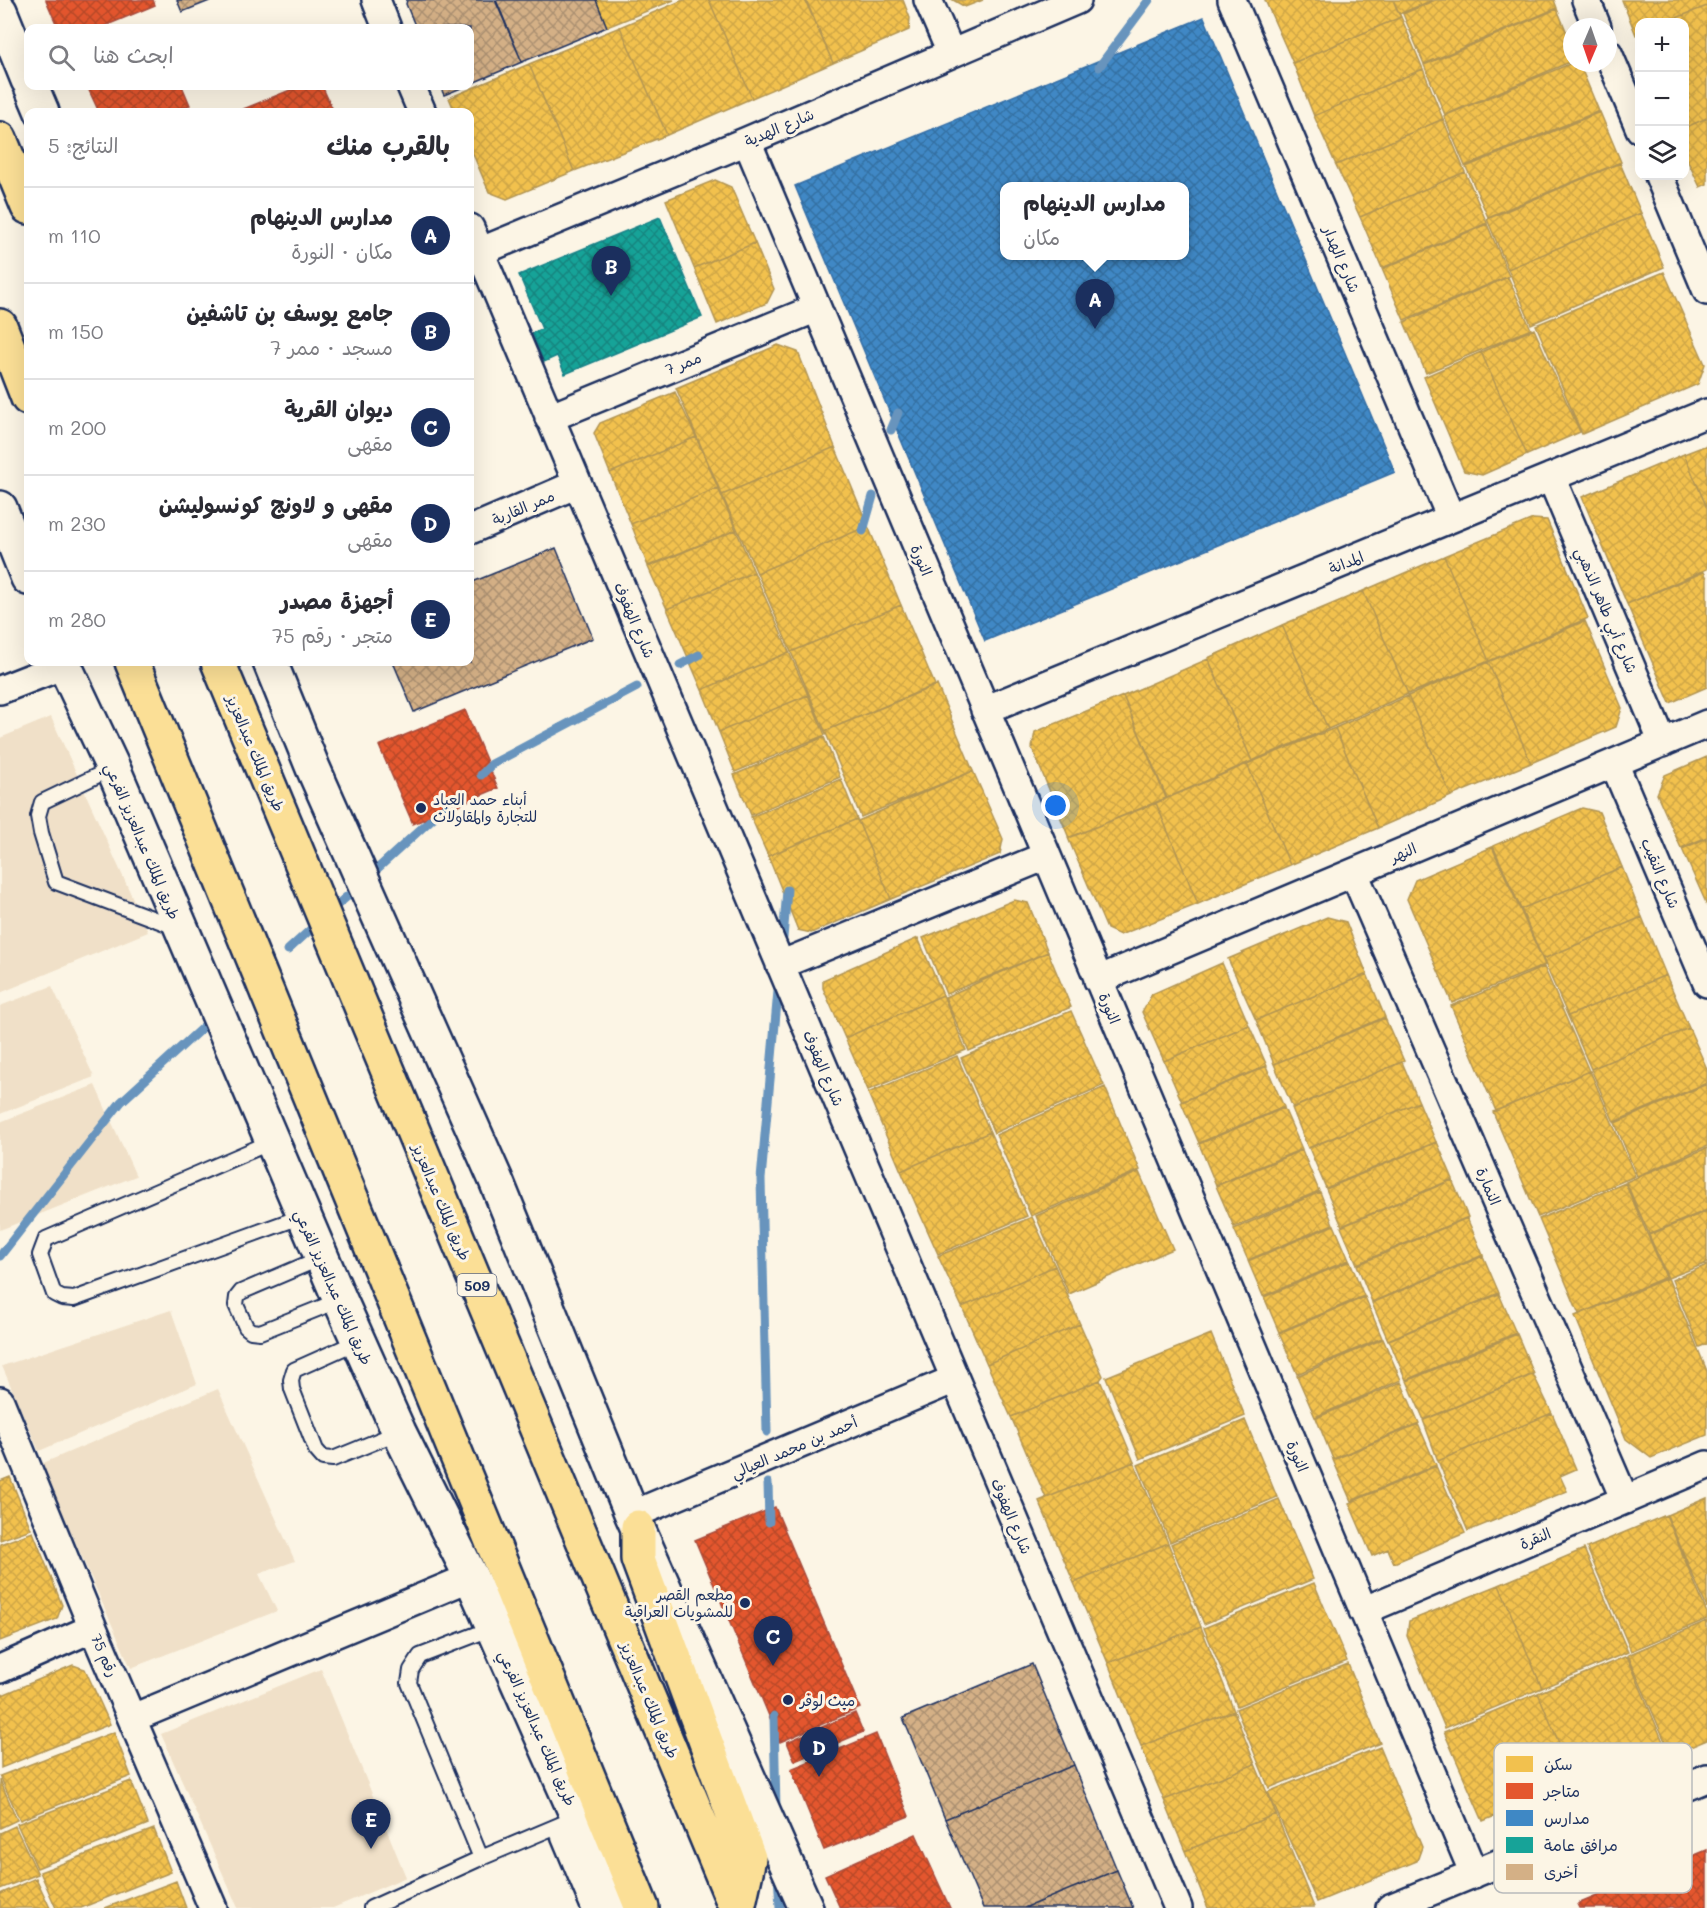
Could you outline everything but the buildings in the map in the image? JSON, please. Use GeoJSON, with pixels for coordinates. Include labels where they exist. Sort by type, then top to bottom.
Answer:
{"type":"FeatureCollection","features":[{"type":"Feature","properties":{"kind":"main road"},"geometry":{"type":"LineString","coordinates":[[0,11],[24,70]]}},
{"type":"Feature","properties":{"kind":"main road"},"geometry":{"type":"LineString","coordinates":[[33,90],[40,108]]}},
{"type":"Feature","properties":{"kind":"main road"},"geometry":{"type":"LineString","coordinates":[[0,138],[24,197]]}},
{"type":"Feature","properties":{"kind":"main road"},"geometry":{"type":"LineString","coordinates":[[0,326],[24,388]]}},
{"type":"Feature","properties":{"kind":"main road"},"geometry":{"type":"LineString","coordinates":[[0,508],[24,568]]}},
{"type":"Feature","properties":{"kind":"main road","name":"طريق الملك عبدالعزيز الفرعي"},"geometry":{"type":"LineString","coordinates":[[64,666],[113,768],[321,1258],[399,1431],[471,1577],[618,1908]]}},
{"type":"Feature","properties":{"kind":"main road"},"geometry":{"type":"LineString","coordinates":[[134,666],[642,1908]]}},
{"type":"Feature","properties":{"kind":"main road","name":"طريق الملك عبدالعزيز"},"geometry":{"type":"LineString","coordinates":[[220,666],[737,1908]]}},
{"type":"Feature","properties":{"kind":"main road"},"geometry":{"type":"LineString","coordinates":[[272,666],[313,768],[495,1178],[635,1521],[806,1908]]}},
{"type":"Feature","properties":{"kind":"main road"},"geometry":{"type":"LineString","coordinates":[[635,1521],[638,1559],[749,1858],[737,1908]]}},
{"type":"Feature","properties":{"kind":"main road"},"geometry":{"type":"LineString","coordinates":[[471,1577],[485,1631],[599,1908]]}},
{"type":"Feature","properties":{"kind":"street"},"geometry":{"type":"LineString","coordinates":[[376,0],[385,24]]}},
{"type":"Feature","properties":{"kind":"street"},"geometry":{"type":"LineString","coordinates":[[928,0],[951,53]]}},
{"type":"Feature","properties":{"kind":"street","name":"شارع الهدية"},"geometry":{"type":"LineString","coordinates":[[474,240],[747,141],[1077,0]]}},
{"type":"Feature","properties":{"kind":"street","name":"شارع الهدار"},"geometry":{"type":"LineString","coordinates":[[1232,0],[1451,519]]}},
{"type":"Feature","properties":{"kind":"street"},"geometry":{"type":"LineString","coordinates":[[1586,0],[1593,18]]}},
{"type":"Feature","properties":{"kind":"street"},"geometry":{"type":"LineString","coordinates":[[1616,72],[1639,126]]}},
{"type":"Feature","properties":{"kind":"street"},"geometry":{"type":"LineString","coordinates":[[413,90],[420,108]]}},
{"type":"Feature","properties":{"kind":"street","name":"النورة"},"geometry":{"type":"LineString","coordinates":[[747,141],[1474,1874]]}},
{"type":"Feature","properties":{"kind":"street"},"geometry":{"type":"LineString","coordinates":[[1661,180],[1707,291]]}},
{"type":"Feature","properties":{"kind":"street","name":"شارع الهفوف"},"geometry":{"type":"LineString","coordinates":[[474,240],[1178,1908]]}},
{"type":"Feature","properties":{"kind":"street","name":"ممر 7"},"geometry":{"type":"LineString","coordinates":[[549,418],[817,308]]}},
{"type":"Feature","properties":{"kind":"street","name":"المدانة"},"geometry":{"type":"LineString","coordinates":[[986,710],[1707,413]]}},
{"type":"Feature","properties":{"kind":"street","name":"شارع أبي طاهر الذهبي"},"geometry":{"type":"LineString","coordinates":[[1551,477],[1663,742]]}},
{"type":"Feature","properties":{"kind":"street","name":"ممر القاربة"},"geometry":{"type":"LineString","coordinates":[[474,528],[577,484]]}},
{"type":"Feature","properties":{"kind":"street"},"geometry":{"type":"LineString","coordinates":[[0,690],[56,666]]}},
{"type":"Feature","properties":{"kind":"street","name":"النهر"},"geometry":{"type":"LineString","coordinates":[[1098,980],[1707,724]]}},
{"type":"Feature","properties":{"kind":"street","name":"شارع النقيب"},"geometry":{"type":"LineString","coordinates":[[1614,763],[1707,983]]}},
{"type":"Feature","properties":{"kind":"street"},"geometry":{"type":"LineString","coordinates":[[780,965],[1046,856]]}},
{"type":"Feature","properties":{"kind":"street","name":"النمارة"},"geometry":{"type":"LineString","coordinates":[[1354,873],[1625,1500]]}},
{"type":"Feature","properties":{"kind":"street","name":"أحمد بن محمد العيالي"},"geometry":{"type":"LineString","coordinates":[[635,1521],[955,1379]]}},
{"type":"Feature","properties":{"kind":"street","name":"رقم 75"},"geometry":{"type":"LineString","coordinates":[[0,1401],[93,1628],[213,1908]]}},
{"type":"Feature","properties":{"kind":"street","name":"النقرة"},"geometry":{"type":"LineString","coordinates":[[1363,1611],[1707,1465]]}},
{"type":"Feature","properties":{"kind":"street"},"geometry":{"type":"LineString","coordinates":[[133,1718],[471,1577]]}},
{"type":"Feature","properties":{"kind":"street"},"geometry":{"type":"LineString","coordinates":[[0,1669],[93,1628]]}},
{"type":"Feature","properties":{"kind":"street"},"geometry":{"type":"LineString","coordinates":[[1692,1784],[1707,1778]]}},
{"type":"Feature","properties":{"kind":"street"},"geometry":{"type":"LineString","coordinates":[[1390,1908],[1494,1866]]}},
{"type":"Feature","properties":{"kind":"lane"},"geometry":{"type":"LineString","coordinates":[[113,768],[42,802],[38,816],[56,882],[181,928]]}},
{"type":"Feature","properties":{"kind":"lane"},"geometry":{"type":"LineString","coordinates":[[271,1142],[46,1239],[40,1255],[54,1294],[62,1298],[74,1299],[303,1216]]}},
{"type":"Feature","properties":{"kind":"lane"},"geometry":{"type":"LineString","coordinates":[[321,1258],[241,1292],[237,1297],[236,1305],[246,1327],[251,1331],[260,1332],[340,1300]]}},
{"type":"Feature","properties":{"kind":"lane"},"geometry":{"type":"LineString","coordinates":[[358,1341],[294,1370],[291,1380],[292,1389],[316,1450],[323,1458],[333,1459],[399,1431]]}},
{"type":"Feature","properties":{"kind":"lane"},"geometry":{"type":"LineString","coordinates":[[481,1858],[409,1683],[411,1670],[420,1656],[485,1631]]}},
{"type":"Feature","properties":{"kind":"lane"},"geometry":{"type":"LineString","coordinates":[[370,1908],[564,1823]]}},
{"type":"Feature","properties":{"kind":"shaded area"},"geometry":{"type":"Polygon","coordinates":[[[51,717],[148,932],[0,993],[0,738],[51,717]]]}},
{"type":"Feature","properties":{"kind":"shaded area"},"geometry":{"type":"Polygon","coordinates":[[[52,986],[94,1077],[0,1114],[0,1006],[52,986]]]}},
{"type":"Feature","properties":{"kind":"shaded area"},"geometry":{"type":"Polygon","coordinates":[[[95,1085],[136,1176],[0,1230],[0,1122],[95,1085]]]}},
{"type":"Feature","properties":{"kind":"shaded area"},"geometry":{"type":"Polygon","coordinates":[[[171,1310],[197,1384],[39,1451],[2,1366],[171,1310]]]}},
{"type":"Feature","properties":{"kind":"shaded area"},"geometry":{"type":"Polygon","coordinates":[[[218,1389],[295,1561],[259,1574],[277,1611],[131,1668],[41,1464],[218,1389]]]}},
{"type":"Feature","properties":{"kind":"shaded area"},"geometry":{"type":"Polygon","coordinates":[[[321,1669],[406,1877],[333,1908],[238,1908],[161,1734],[321,1669]]]}},
{"type":"Feature","properties":{"kind":"waterway"},"geometry":{"type":"LineString","coordinates":[[1099,67],[1149,0]]}},
{"type":"Feature","properties":{"kind":"waterway"},"geometry":{"type":"LineString","coordinates":[[891,430],[898,413]]}},
{"type":"Feature","properties":{"kind":"waterway"},"geometry":{"type":"LineString","coordinates":[[863,531],[873,496]]}},
{"type":"Feature","properties":{"kind":"waterway"},"geometry":{"type":"LineString","coordinates":[[680,665],[699,655]]}},
{"type":"Feature","properties":{"kind":"waterway"},"geometry":{"type":"LineString","coordinates":[[481,775],[492,764],[637,687]]}},
{"type":"Feature","properties":{"kind":"waterway"},"geometry":{"type":"LineString","coordinates":[[377,869],[446,806]]}},
{"type":"Feature","properties":{"kind":"waterway"},"geometry":{"type":"LineString","coordinates":[[783,938],[787,890]]}},
{"type":"Feature","properties":{"kind":"waterway"},"geometry":{"type":"LineString","coordinates":[[337,905],[350,894]]}},
{"type":"Feature","properties":{"kind":"waterway"},"geometry":{"type":"LineString","coordinates":[[288,950],[310,930]]}},
{"type":"Feature","properties":{"kind":"waterway"},"geometry":{"type":"LineString","coordinates":[[767,1432],[761,1179],[778,991]]}},
{"type":"Feature","properties":{"kind":"waterway"},"geometry":{"type":"LineString","coordinates":[[0,1256],[121,1102],[204,1026]]}},
{"type":"Feature","properties":{"kind":"waterway"},"geometry":{"type":"LineString","coordinates":[[768,1483],[769,1522]]}},
{"type":"Feature","properties":{"kind":"waterway"},"geometry":{"type":"LineString","coordinates":[[774,1716],[776,1810]]}},
{"type":"Feature","properties":{"kind":"waterway"},"geometry":{"type":"LineString","coordinates":[[778,1874],[780,1908]]}},
{"type":"Feature","properties":{"kind":"place","name":"جامع يوسف بن تاشفين"},"geometry":{"type":"Point","coordinates":[611,296]}},
{"type":"Feature","properties":{"kind":"place","name":"مدارس الدينهام"},"geometry":{"type":"Point","coordinates":[1095,329]}},
{"type":"Feature","properties":{"kind":"place","name":"أبناء حمد العباد للتجارة والمقاولات"},"geometry":{"type":"Point","coordinates":[421,808]}},
{"type":"Feature","properties":{"kind":"place","name":"مطعم القصر للمشويات العراقية"},"geometry":{"type":"Point","coordinates":[745,1603]}},
{"type":"Feature","properties":{"kind":"place","name":"ديوان القرية"},"geometry":{"type":"Point","coordinates":[773,1666]}},
{"type":"Feature","properties":{"kind":"place","name":"ميت لوفر"},"geometry":{"type":"Point","coordinates":[788,1700]}},
{"type":"Feature","properties":{"kind":"place","name":"مقهى و لاونج كونسوليشن"},"geometry":{"type":"Point","coordinates":[819,1777]}},
{"type":"Feature","properties":{"kind":"place","name":"أجهزة مصدر"},"geometry":{"type":"Point","coordinates":[371,1849]}}]}
